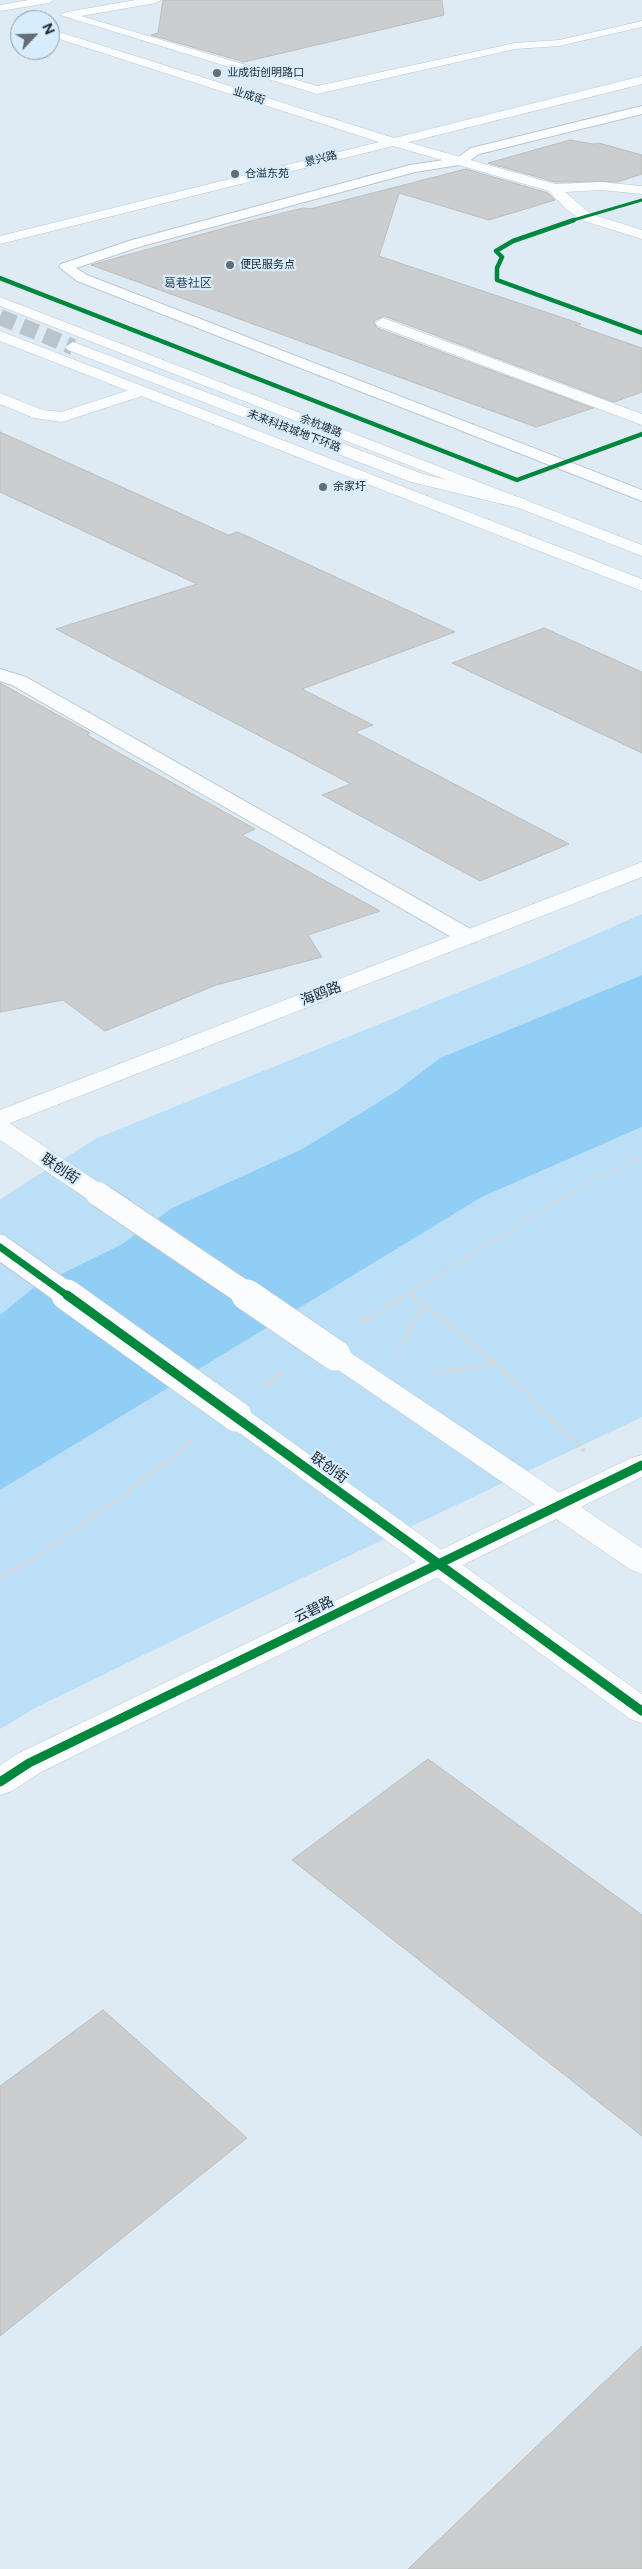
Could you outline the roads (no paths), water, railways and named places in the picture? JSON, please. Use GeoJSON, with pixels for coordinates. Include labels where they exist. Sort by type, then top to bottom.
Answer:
{"type":"FeatureCollection","features":[{"type":"Feature","properties":{"kind":"street"},"geometry":{"type":"LineString","coordinates":[[0,1],[8,0]]}},
{"type":"Feature","properties":{"kind":"street"},"geometry":{"type":"LineString","coordinates":[[0,8],[50,0]]}},
{"type":"Feature","properties":{"kind":"street"},"geometry":{"type":"LineString","coordinates":[[156,0],[66,15],[317,90],[516,46],[559,43],[642,24]]}},
{"type":"Feature","properties":{"kind":"street","name":"业成街"},"geometry":{"type":"LineString","coordinates":[[60,35],[390,141],[554,188]]}},
{"type":"Feature","properties":{"kind":"street","name":"景兴路"},"geometry":{"type":"LineString","coordinates":[[0,240],[390,141],[642,80]]}},
{"type":"Feature","properties":{"kind":"street","name":"景兴路"},"geometry":{"type":"LineString","coordinates":[[0,251],[642,91]]}},
{"type":"Feature","properties":{"kind":"street"},"geometry":{"type":"LineString","coordinates":[[554,188],[594,186],[642,190]]}},
{"type":"Feature","properties":{"kind":"street"},"geometry":{"type":"LineString","coordinates":[[554,188],[570,205],[586,217],[642,235]]}},
{"type":"Feature","properties":{"kind":"street","name":"余杭塘路"},"geometry":{"type":"LineString","coordinates":[[0,301],[642,551]]}},
{"type":"Feature","properties":{"kind":"street"},"geometry":{"type":"LineString","coordinates":[[383,323],[642,420]]}},
{"type":"Feature","properties":{"kind":"street"},"geometry":{"type":"LineString","coordinates":[[0,336],[642,585]]}},
{"type":"Feature","properties":{"kind":"street","name":"未来科技城地下环路"},"geometry":{"type":"LineString","coordinates":[[477,520],[414,484],[69,349],[417,478],[519,503]]}},
{"type":"Feature","properties":{"kind":"street"},"geometry":{"type":"LineString","coordinates":[[4,403],[40,415],[62,417],[142,391]]}},
{"type":"Feature","properties":{"kind":"street","name":"海鸥路"},"geometry":{"type":"LineString","coordinates":[[0,1119],[642,869]]}},
{"type":"Feature","properties":{"kind":"street","name":"联创街"},"geometry":{"type":"LineString","coordinates":[[0,1128],[642,1563]]}},
{"type":"Feature","properties":{"kind":"street","name":"联创街"},"geometry":{"type":"LineString","coordinates":[[0,1247],[642,1711]]}},
{"type":"Feature","properties":{"kind":"street","name":"云碧路"},"geometry":{"type":"LineString","coordinates":[[0,1782],[29,1763],[642,1465]]}},
{"type":"Feature","properties":{"kind":"lane"},"geometry":{"type":"LineString","coordinates":[[642,110],[475,151],[461,161],[414,168],[136,243],[66,267],[82,278],[642,496]]}},
{"type":"Feature","properties":{"kind":"lane"},"geometry":{"type":"LineString","coordinates":[[0,674],[19,681],[468,937]]}},
{"type":"Feature","properties":{"kind":"tunnel"},"geometry":{"type":"LineString","coordinates":[[0,317],[73,347]]}},
{"type":"Feature","properties":{"kind":"place","name":"业成街创明路口"},"geometry":{"type":"Point","coordinates":[217,73]}},
{"type":"Feature","properties":{"kind":"place","name":"仓溢东苑"},"geometry":{"type":"Point","coordinates":[235,174]}},
{"type":"Feature","properties":{"kind":"place","name":"便民服务点"},"geometry":{"type":"Point","coordinates":[230,265]}},
{"type":"Feature","properties":{"kind":"place","name":"余家圩"},"geometry":{"type":"Point","coordinates":[323,487]}},
{"type":"Feature","properties":{"kind":"district","name":"葛巷社区"},"geometry":{"type":"Point","coordinates":[188,283]}}]}
